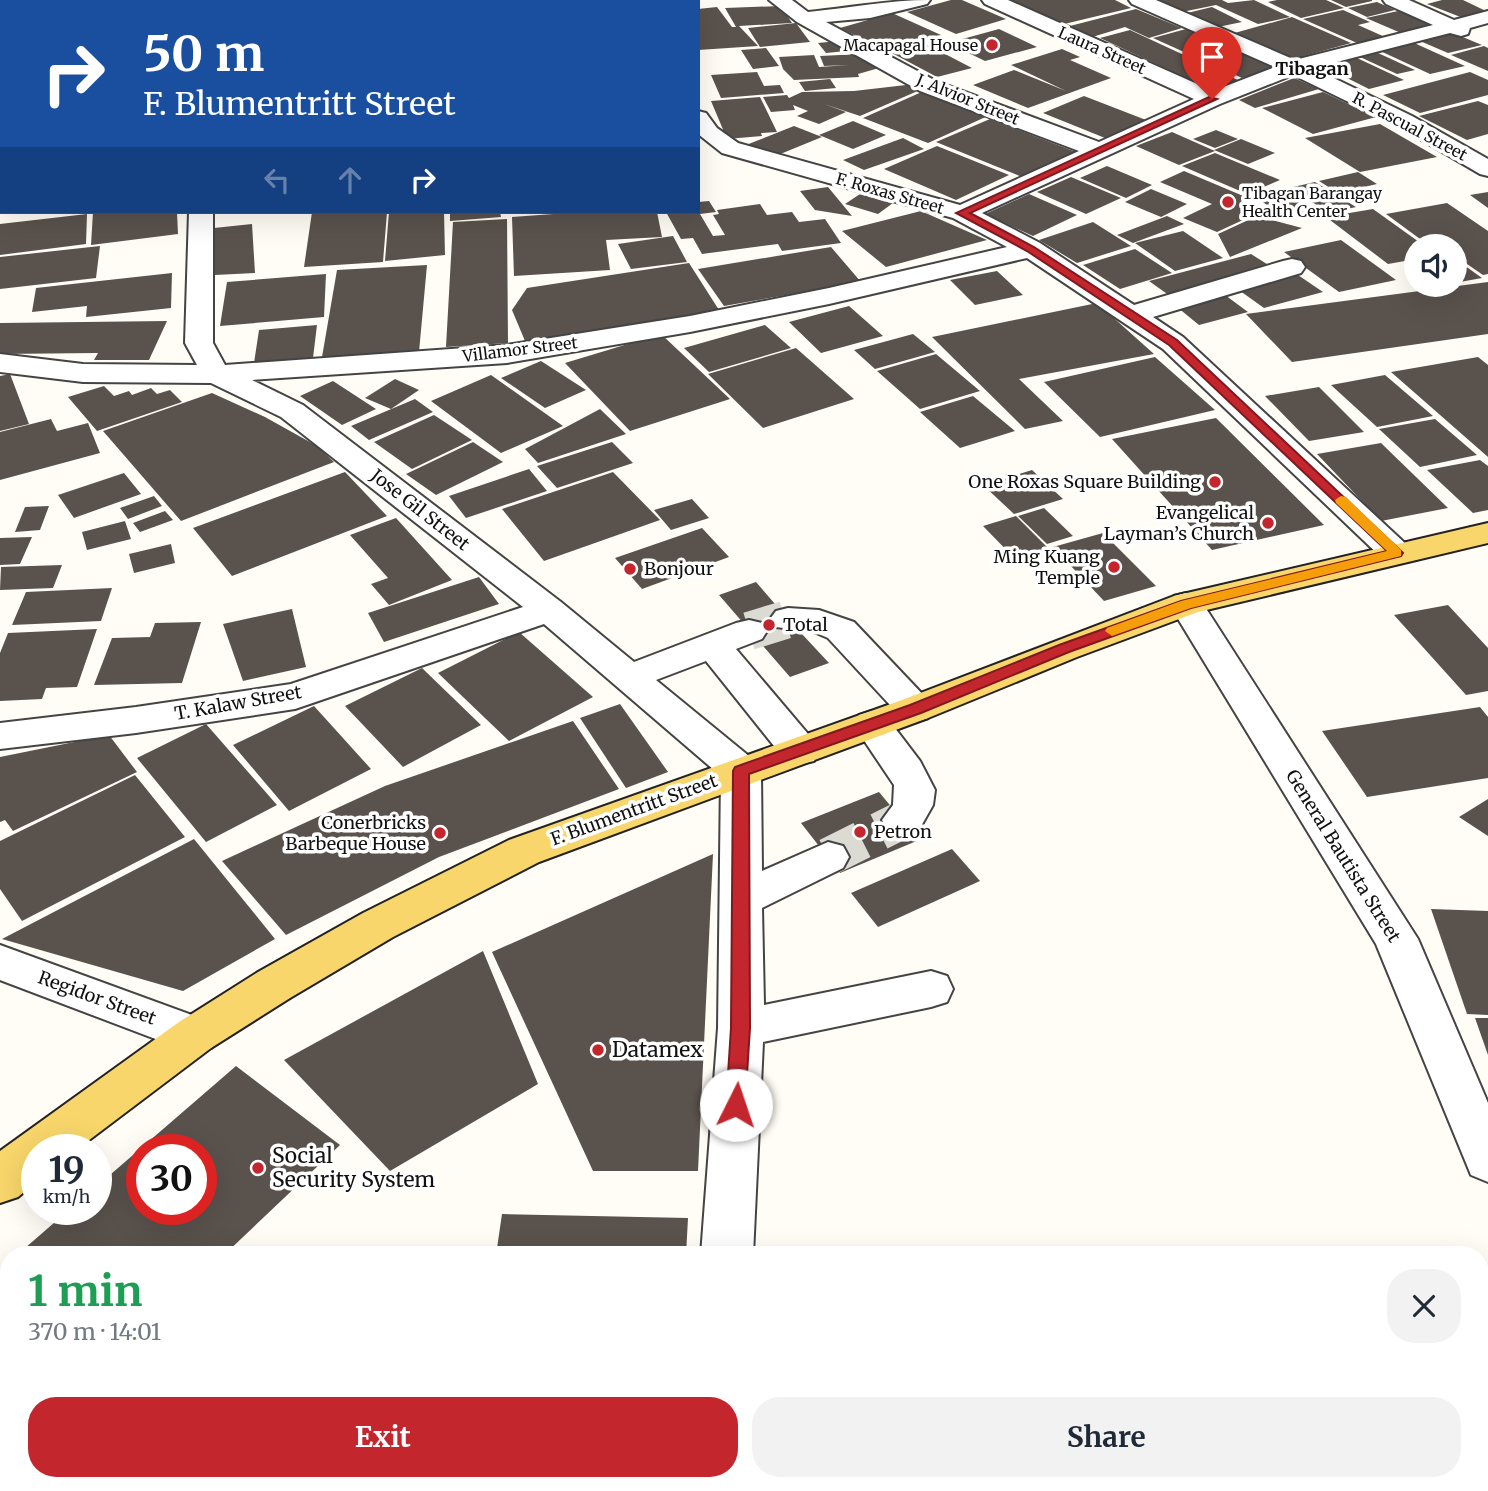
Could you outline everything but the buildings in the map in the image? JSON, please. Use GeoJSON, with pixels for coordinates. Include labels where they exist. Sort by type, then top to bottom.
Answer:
{"type":"FeatureCollection","features":[{"type":"Feature","properties":{"kind":"main road","name":"F. Blumentritt Street"},"geometry":{"type":"LineString","coordinates":[[59,1134],[195,1035],[378,925],[524,851],[915,709],[1064,649],[1186,604],[1488,533]]}},
{"type":"Feature","properties":{"kind":"main road","name":"F. Blumentritt Street"},"geometry":{"type":"LineString","coordinates":[[0,1181],[21,1163]]}},
{"type":"Feature","properties":{"kind":"street","name":"J. Alvior Street"},"geometry":{"type":"LineString","coordinates":[[779,0],[804,18],[928,86],[1101,152]]}},
{"type":"Feature","properties":{"kind":"street"},"geometry":{"type":"LineString","coordinates":[[804,18],[870,12],[920,0]]}},
{"type":"Feature","properties":{"kind":"street","name":"Laura Street"},"geometry":{"type":"LineString","coordinates":[[992,0],[1212,99]]}},
{"type":"Feature","properties":{"kind":"street","name":"R. Pascual Street"},"geometry":{"type":"LineString","coordinates":[[1139,0],[1293,67],[1440,138],[1488,169]]}},
{"type":"Feature","properties":{"kind":"street"},"geometry":{"type":"LineString","coordinates":[[1392,0],[1488,41]]}},
{"type":"Feature","properties":{"kind":"street"},"geometry":{"type":"LineString","coordinates":[[961,213],[1101,152],[1212,99],[1293,67],[1488,17]]}},
{"type":"Feature","properties":{"kind":"street","name":"F. Roxas Street"},"geometry":{"type":"LineString","coordinates":[[700,121],[709,133],[730,148],[961,213],[1031,249],[1173,343],[1396,553]]}},
{"type":"Feature","properties":{"kind":"street"},"geometry":{"type":"LineString","coordinates":[[700,151],[730,148]]}},
{"type":"Feature","properties":{"kind":"street"},"geometry":{"type":"LineString","coordinates":[[201,214],[199,342],[216,374]]}},
{"type":"Feature","properties":{"kind":"street","name":"Villamor Street"},"geometry":{"type":"LineString","coordinates":[[0,363],[83,373],[216,374],[507,354],[690,324],[817,299],[1031,249]]}},
{"type":"Feature","properties":{"kind":"street"},"geometry":{"type":"LineString","coordinates":[[1131,315],[1292,267]]}},
{"type":"Feature","properties":{"kind":"street","name":"Jose Gil Street"},"geometry":{"type":"LineString","coordinates":[[216,374],[292,411],[549,610],[741,771]]}},
{"type":"Feature","properties":{"kind":"street","name":"General Bautista Street"},"geometry":{"type":"LineString","coordinates":[[1186,604],[1396,939],[1488,1160]]}},
{"type":"Feature","properties":{"kind":"street","name":"T. Kalaw Street"},"geometry":{"type":"LineString","coordinates":[[0,736],[136,720],[295,696],[549,610]]}},
{"type":"Feature","properties":{"kind":"street"},"geometry":{"type":"LineString","coordinates":[[788,619],[819,621],[841,630],[915,709]]}},
{"type":"Feature","properties":{"kind":"street"},"geometry":{"type":"LineString","coordinates":[[630,677],[749,631]]}},
{"type":"Feature","properties":{"kind":"street"},"geometry":{"type":"LineString","coordinates":[[713,645],[800,751]]}},
{"type":"Feature","properties":{"kind":"street"},"geometry":{"type":"LineString","coordinates":[[872,724],[914,785],[915,799],[909,816],[902,820]]}},
{"type":"Feature","properties":{"kind":"street"},"geometry":{"type":"LineString","coordinates":[[728,1246],[741,1028],[741,771]]}},
{"type":"Feature","properties":{"kind":"street"},"geometry":{"type":"LineString","coordinates":[[740,900],[828,857]]}},
{"type":"Feature","properties":{"kind":"street","name":"Regidor Street"},"geometry":{"type":"LineString","coordinates":[[0,962],[195,1035]]}},
{"type":"Feature","properties":{"kind":"street"},"geometry":{"type":"LineString","coordinates":[[741,1028],[931,989]]}},
{"type":"Feature","properties":{"kind":"tunnel"},"geometry":{"type":"LineString","coordinates":[[749,631],[788,619]]}},
{"type":"Feature","properties":{"kind":"tunnel"},"geometry":{"type":"LineString","coordinates":[[828,857],[902,820]]}},
{"type":"Feature","properties":{"kind":"slow traffic"},"geometry":{"type":"LineString","coordinates":[[1112,631],[1186,604],[1396,553],[1341,500]]}},
{"type":"Feature","properties":{"kind":"place","name":"Macapagal House"},"geometry":{"type":"Point","coordinates":[992,45]}},
{"type":"Feature","properties":{"kind":"place","name":"Tibagan Barangay Health Center"},"geometry":{"type":"Point","coordinates":[1228,202]}},
{"type":"Feature","properties":{"kind":"place","name":"One Roxas Square Building"},"geometry":{"type":"Point","coordinates":[1215,482]}},
{"type":"Feature","properties":{"kind":"place","name":"Evangelical Layman’s Church"},"geometry":{"type":"Point","coordinates":[1268,523]}},
{"type":"Feature","properties":{"kind":"place","name":"Ming Kuang Temple"},"geometry":{"type":"Point","coordinates":[1114,567]}},
{"type":"Feature","properties":{"kind":"place","name":"Bonjour"},"geometry":{"type":"Point","coordinates":[630,569]}},
{"type":"Feature","properties":{"kind":"place","name":"Total"},"geometry":{"type":"Point","coordinates":[769,625]}},
{"type":"Feature","properties":{"kind":"place","name":"Petron"},"geometry":{"type":"Point","coordinates":[860,832]}},
{"type":"Feature","properties":{"kind":"place","name":"Conerbricks Barbeque House"},"geometry":{"type":"Point","coordinates":[440,833]}},
{"type":"Feature","properties":{"kind":"place","name":"Datamex"},"geometry":{"type":"Point","coordinates":[598,1050]}},
{"type":"Feature","properties":{"kind":"place","name":"Social Security System"},"geometry":{"type":"Point","coordinates":[258,1168]}},
{"type":"Feature","properties":{"kind":"district","name":"Tibagan"},"geometry":{"type":"Point","coordinates":[1312,69]}},
{"type":"Feature","properties":{"kind":"route"},"geometry":{"type":"LineString","coordinates":[[736,1105],[741,1028],[741,771],[915,709],[1064,649],[1186,604],[1396,553],[1173,343],[1031,249],[961,213],[1212,99]]}}]}
